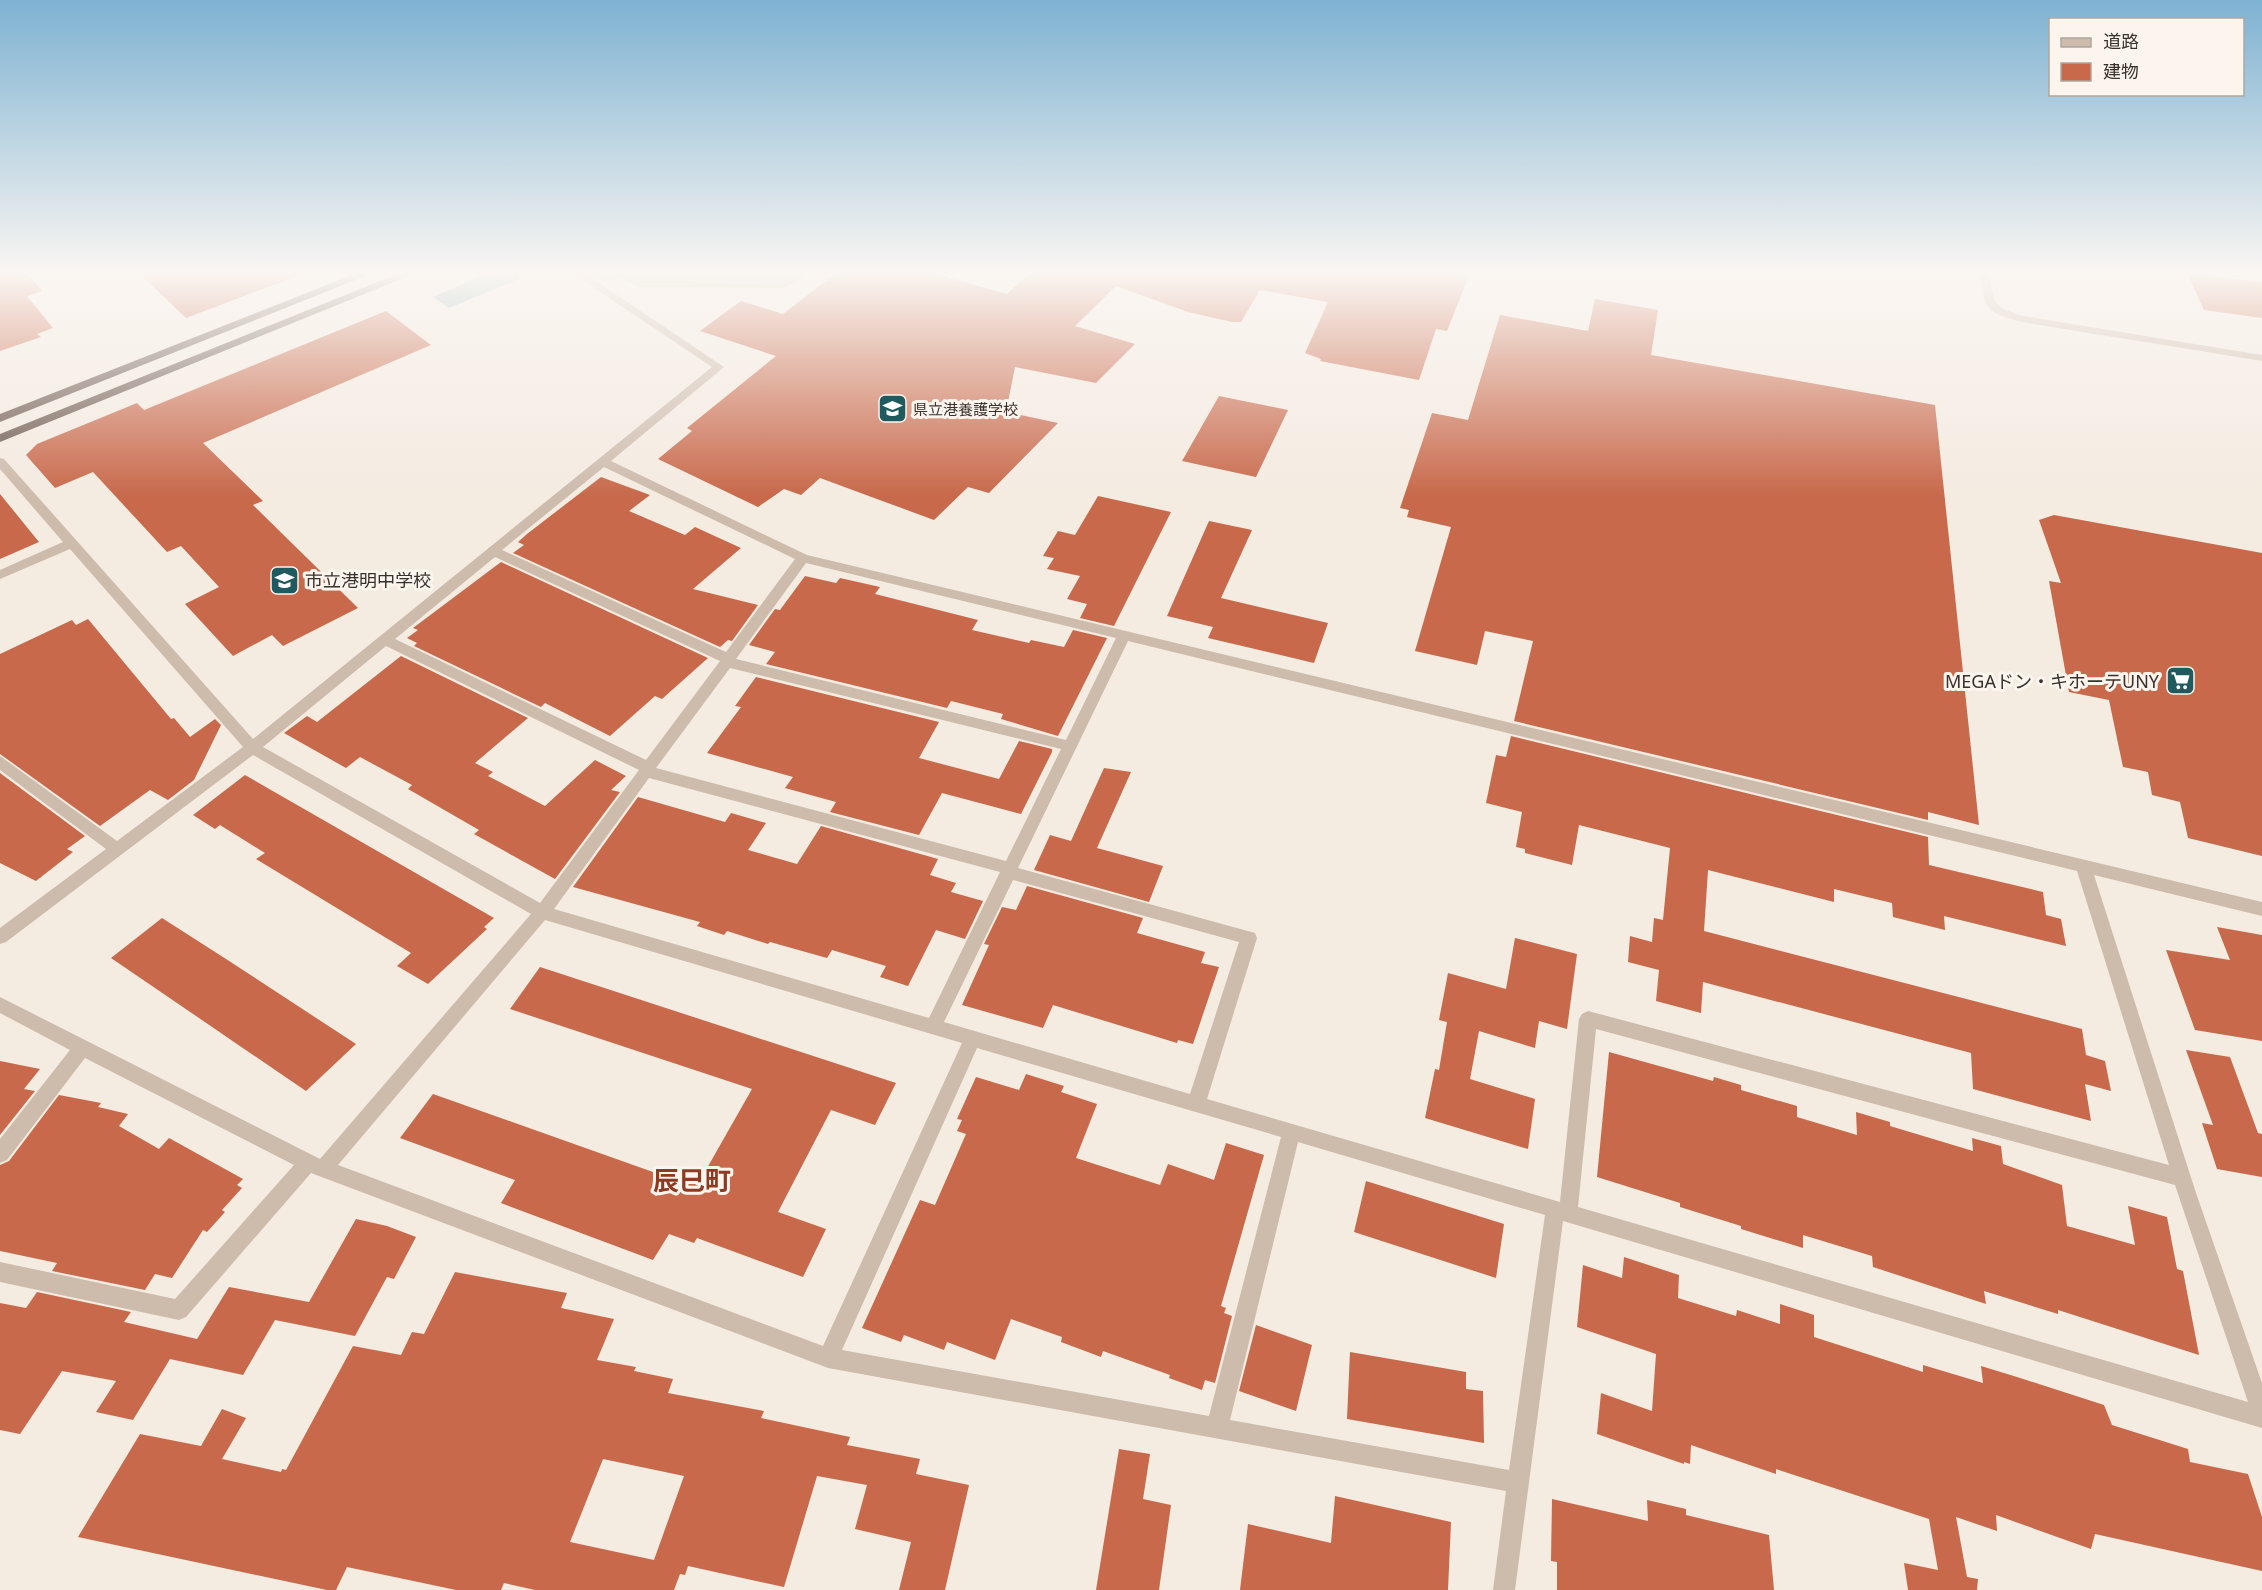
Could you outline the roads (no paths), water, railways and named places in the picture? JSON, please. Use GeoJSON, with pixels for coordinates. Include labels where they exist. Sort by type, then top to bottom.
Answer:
{"type":"FeatureCollection","features":[{"type":"Feature","properties":{"kind":"highway"},"geometry":{"type":"LineString","coordinates":[[0,418],[180,347]]}},
{"type":"Feature","properties":{"kind":"highway"},"geometry":{"type":"LineString","coordinates":[[0,438],[226,347]]}},
{"type":"Feature","properties":{"kind":"street"},"geometry":{"type":"LineString","coordinates":[[0,937],[252,748],[719,367],[689,347]]}},
{"type":"Feature","properties":{"kind":"street"},"geometry":{"type":"LineString","coordinates":[[2196,347],[2262,358]]}},
{"type":"Feature","properties":{"kind":"street"},"geometry":{"type":"LineString","coordinates":[[0,462],[252,748],[542,912],[2262,1415]]}},
{"type":"Feature","properties":{"kind":"street"},"geometry":{"type":"LineString","coordinates":[[603,462],[803,558],[2262,909]]}},
{"type":"Feature","properties":{"kind":"street"},"geometry":{"type":"LineString","coordinates":[[0,575],[72,543]]}},
{"type":"Feature","properties":{"kind":"street"},"geometry":{"type":"LineString","coordinates":[[493,551],[728,661],[1070,746]]}},
{"type":"Feature","properties":{"kind":"street"},"geometry":{"type":"LineString","coordinates":[[0,1272],[179,1310],[315,1166],[542,912],[803,558]]}},
{"type":"Feature","properties":{"kind":"street"},"geometry":{"type":"LineString","coordinates":[[933,1027],[1124,635]]}},
{"type":"Feature","properties":{"kind":"street"},"geometry":{"type":"LineString","coordinates":[[385,640],[647,770],[1249,938],[1196,1104]]}},
{"type":"Feature","properties":{"kind":"street"},"geometry":{"type":"LineString","coordinates":[[0,762],[117,849]]}},
{"type":"Feature","properties":{"kind":"street"},"geometry":{"type":"LineString","coordinates":[[2083,866],[2182,1179],[2262,1415]]}},
{"type":"Feature","properties":{"kind":"street"},"geometry":{"type":"LineString","coordinates":[[0,1005],[315,1166],[828,1358],[1518,1482]]}},
{"type":"Feature","properties":{"kind":"street"},"geometry":{"type":"LineString","coordinates":[[1504,1590],[1518,1482],[1562,1211],[1588,1019],[2182,1179]]}},
{"type":"Feature","properties":{"kind":"street"},"geometry":{"type":"LineString","coordinates":[[828,1358],[973,1038]]}},
{"type":"Feature","properties":{"kind":"street"},"geometry":{"type":"LineString","coordinates":[[0,1154],[83,1047]]}},
{"type":"Feature","properties":{"kind":"street"},"geometry":{"type":"LineString","coordinates":[[1217,1428],[1291,1132]]}},
{"type":"Feature","properties":{"kind":"place","name":"県立港養護学校"},"geometry":{"type":"Point","coordinates":[892,409]}},
{"type":"Feature","properties":{"kind":"place","name":"市立港明中学校"},"geometry":{"type":"Point","coordinates":[284,580]}},
{"type":"Feature","properties":{"kind":"place","name":"MEGAドン・キホーテUNY"},"geometry":{"type":"Point","coordinates":[2180,681]}},
{"type":"Feature","properties":{"kind":"district","name":"辰巳町"},"geometry":{"type":"Point","coordinates":[692,1180]}}]}
